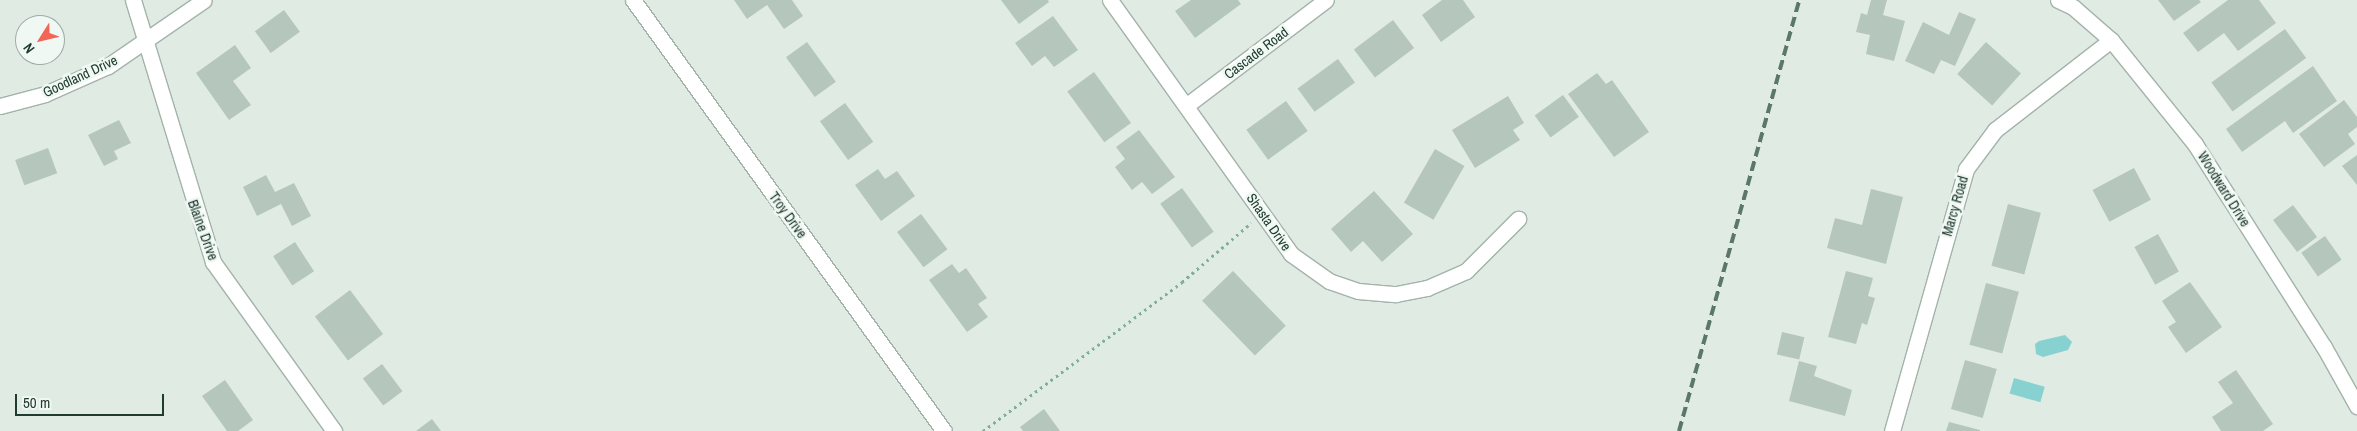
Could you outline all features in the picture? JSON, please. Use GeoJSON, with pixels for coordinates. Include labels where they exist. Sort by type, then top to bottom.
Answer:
{"type":"FeatureCollection","features":[{"type":"Feature","properties":{"kind":"street","name":"Blaine Drive"},"geometry":{"type":"LineString","coordinates":[[133,0],[203,237],[214,262],[334,431]]}},
{"type":"Feature","properties":{"kind":"street","name":"Goodland Drive"},"geometry":{"type":"LineString","coordinates":[[0,106],[45,94],[108,66],[204,0]]}},
{"type":"Feature","properties":{"kind":"street","name":"Troy Drive"},"geometry":{"type":"LineString","coordinates":[[633,0],[944,431]]}},
{"type":"Feature","properties":{"kind":"street","name":"Shasta Drive"},"geometry":{"type":"LineString","coordinates":[[1110,0],[1291,254],[1329,281],[1358,291],[1396,294],[1427,288],[1466,271],[1518,219]]}},
{"type":"Feature","properties":{"kind":"street","name":"Cascade Road"},"geometry":{"type":"LineString","coordinates":[[1186,106],[1326,0]]}},
{"type":"Feature","properties":{"kind":"street","name":"Woodward Drive"},"geometry":{"type":"LineString","coordinates":[[2058,0],[2073,6],[2111,40],[2196,144],[2324,347],[2357,406]]}},
{"type":"Feature","properties":{"kind":"street","name":"Marcy Road"},"geometry":{"type":"LineString","coordinates":[[1892,431],[1966,169],[1995,130],[2111,40]]}},
{"type":"Feature","properties":{"kind":"path"},"geometry":{"type":"LineString","coordinates":[[983,431],[1182,282],[1262,213]]}},
{"type":"Feature","properties":{"kind":"water"},"geometry":{"type":"Polygon","coordinates":[[[2065,335],[2072,342],[2068,350],[2043,357],[2036,354],[2035,344],[2039,341],[2065,335]]]}},
{"type":"Feature","properties":{"kind":"water"},"geometry":{"type":"Polygon","coordinates":[[[2014,378],[2045,387],[2040,402],[2010,393],[2014,378]]]}},
{"type":"Feature","properties":{"kind":"building"},"geometry":{"type":"Polygon","coordinates":[[[734,0],[792,0],[803,16],[784,29],[767,5],[747,19],[734,0]]]}},
{"type":"Feature","properties":{"kind":"building"},"geometry":{"type":"Polygon","coordinates":[[[1001,0],[1048,0],[1049,2],[1019,24],[1001,0]]]}},
{"type":"Feature","properties":{"kind":"building"},"geometry":{"type":"Polygon","coordinates":[[[1191,0],[1238,0],[1241,4],[1195,38],[1175,11],[1191,0]]]}},
{"type":"Feature","properties":{"kind":"building"},"geometry":{"type":"Polygon","coordinates":[[[1442,0],[1463,0],[1475,17],[1441,42],[1422,15],[1442,0]]]}},
{"type":"Feature","properties":{"kind":"building"},"geometry":{"type":"Polygon","coordinates":[[[1871,0],[1887,0],[1883,15],[1905,21],[1894,61],[1866,54],[1870,35],[1856,32],[1861,13],[1867,15],[1871,0]]]}},
{"type":"Feature","properties":{"kind":"building"},"geometry":{"type":"Polygon","coordinates":[[[2158,0],[2199,0],[2201,2],[2174,21],[2158,0]]]}},
{"type":"Feature","properties":{"kind":"building"},"geometry":{"type":"Polygon","coordinates":[[[2228,0],[2259,0],[2276,23],[2238,51],[2224,33],[2198,52],[2183,33],[2228,0]]]}},
{"type":"Feature","properties":{"kind":"building"},"geometry":{"type":"Polygon","coordinates":[[[284,10],[300,32],[271,53],[255,31],[284,10]]]}},
{"type":"Feature","properties":{"kind":"building"},"geometry":{"type":"Polygon","coordinates":[[[1959,12],[1976,19],[1955,66],[1941,60],[1934,74],[1905,61],[1923,22],[1949,35],[1959,12]]]}},
{"type":"Feature","properties":{"kind":"building"},"geometry":{"type":"Polygon","coordinates":[[[1053,16],[1078,50],[1054,67],[1045,56],[1032,66],[1015,43],[1053,16]]]}},
{"type":"Feature","properties":{"kind":"building"},"geometry":{"type":"Polygon","coordinates":[[[1393,20],[1414,48],[1375,77],[1354,49],[1393,20]]]}},
{"type":"Feature","properties":{"kind":"building"},"geometry":{"type":"Polygon","coordinates":[[[2285,29],[2306,58],[2233,112],[2211,82],[2285,29]]]}},
{"type":"Feature","properties":{"kind":"building"},"geometry":{"type":"Polygon","coordinates":[[[807,42],[836,82],[815,97],[786,57],[807,42]]]}},
{"type":"Feature","properties":{"kind":"building"},"geometry":{"type":"Polygon","coordinates":[[[1986,42],[2021,73],[1992,105],[1957,74],[1986,42]]]}},
{"type":"Feature","properties":{"kind":"building"},"geometry":{"type":"Polygon","coordinates":[[[235,45],[251,68],[233,81],[251,105],[229,120],[196,73],[235,45]]]}},
{"type":"Feature","properties":{"kind":"building"},"geometry":{"type":"Polygon","coordinates":[[[1338,59],[1355,82],[1315,112],[1298,88],[1338,59]]]}},
{"type":"Feature","properties":{"kind":"building"},"geometry":{"type":"Polygon","coordinates":[[[2313,66],[2337,101],[2293,133],[2285,121],[2242,152],[2226,129],[2313,66]]]}},
{"type":"Feature","properties":{"kind":"building"},"geometry":{"type":"Polygon","coordinates":[[[1094,72],[1131,123],[1104,142],[1067,91],[1094,72]]]}},
{"type":"Feature","properties":{"kind":"building"},"geometry":{"type":"Polygon","coordinates":[[[1597,73],[1606,84],[1612,80],[1649,132],[1614,157],[1568,94],[1597,73]]]}},
{"type":"Feature","properties":{"kind":"building"},"geometry":{"type":"Polygon","coordinates":[[[1563,95],[1579,117],[1551,137],[1535,116],[1563,95]]]}},
{"type":"Feature","properties":{"kind":"building"},"geometry":{"type":"Polygon","coordinates":[[[1508,96],[1524,123],[1513,130],[1520,140],[1475,168],[1452,130],[1508,96]]]}},
{"type":"Feature","properties":{"kind":"building"},"geometry":{"type":"Polygon","coordinates":[[[2344,100],[2357,117],[2357,127],[2348,134],[2355,144],[2324,167],[2299,134],[2344,100]]]}},
{"type":"Feature","properties":{"kind":"building"},"geometry":{"type":"Polygon","coordinates":[[[1286,101],[1308,131],[1268,160],[1246,130],[1286,101]]]}},
{"type":"Feature","properties":{"kind":"building"},"geometry":{"type":"Polygon","coordinates":[[[845,103],[873,142],[848,160],[820,121],[845,103]]]}},
{"type":"Feature","properties":{"kind":"building"},"geometry":{"type":"Polygon","coordinates":[[[119,120],[131,143],[114,151],[118,159],[104,166],[88,135],[119,120]]]}},
{"type":"Feature","properties":{"kind":"building"},"geometry":{"type":"Polygon","coordinates":[[[1139,130],[1175,177],[1152,194],[1142,182],[1132,190],[1115,167],[1125,159],[1116,147],[1139,130]]]}},
{"type":"Feature","properties":{"kind":"building"},"geometry":{"type":"Polygon","coordinates":[[[48,148],[57,173],[24,185],[15,160],[48,148]]]}},
{"type":"Feature","properties":{"kind":"building"},"geometry":{"type":"Polygon","coordinates":[[[1435,149],[1464,166],[1433,220],[1404,203],[1435,149]]]}},
{"type":"Feature","properties":{"kind":"building"},"geometry":{"type":"Polygon","coordinates":[[[2357,155],[2357,185],[2342,166],[2357,155]]]}},
{"type":"Feature","properties":{"kind":"building"},"geometry":{"type":"Polygon","coordinates":[[[2134,168],[2151,200],[2109,222],[2093,190],[2134,168]]]}},
{"type":"Feature","properties":{"kind":"building"},"geometry":{"type":"Polygon","coordinates":[[[878,169],[885,179],[897,171],[915,196],[881,221],[855,185],[878,169]]]}},
{"type":"Feature","properties":{"kind":"building"},"geometry":{"type":"Polygon","coordinates":[[[266,175],[275,192],[294,183],[311,216],[292,226],[281,204],[257,216],[243,187],[266,175]]]}},
{"type":"Feature","properties":{"kind":"building"},"geometry":{"type":"Polygon","coordinates":[[[1182,188],[1214,232],[1192,248],[1160,204],[1182,188]]]}},
{"type":"Feature","properties":{"kind":"building"},"geometry":{"type":"Polygon","coordinates":[[[1871,189],[1903,197],[1886,264],[1827,248],[1835,218],[1862,225],[1871,189]]]}},
{"type":"Feature","properties":{"kind":"building"},"geometry":{"type":"Polygon","coordinates":[[[1374,191],[1413,234],[1382,262],[1363,241],[1351,252],[1331,229],[1374,191]]]}},
{"type":"Feature","properties":{"kind":"building"},"geometry":{"type":"Polygon","coordinates":[[[2008,204],[2041,213],[2024,275],[1991,266],[2008,204]]]}},
{"type":"Feature","properties":{"kind":"building"},"geometry":{"type":"Polygon","coordinates":[[[2293,205],[2317,237],[2297,252],[2273,220],[2293,205]]]}},
{"type":"Feature","properties":{"kind":"building"},"geometry":{"type":"Polygon","coordinates":[[[921,214],[947,249],[924,267],[897,232],[921,214]]]}},
{"type":"Feature","properties":{"kind":"building"},"geometry":{"type":"Polygon","coordinates":[[[2158,234],[2179,272],[2155,285],[2134,247],[2158,234]]]}},
{"type":"Feature","properties":{"kind":"building"},"geometry":{"type":"Polygon","coordinates":[[[2325,236],[2342,260],[2318,276],[2301,253],[2325,236]]]}},
{"type":"Feature","properties":{"kind":"building"},"geometry":{"type":"Polygon","coordinates":[[[295,242],[314,271],[292,286],[273,256],[295,242]]]}},
{"type":"Feature","properties":{"kind":"building"},"geometry":{"type":"Polygon","coordinates":[[[952,264],[959,273],[966,268],[987,298],[978,304],[988,317],[967,332],[929,280],[952,264]]]}},
{"type":"Feature","properties":{"kind":"building"},"geometry":{"type":"Polygon","coordinates":[[[1233,271],[1286,326],[1255,356],[1202,301],[1233,271]]]}},
{"type":"Feature","properties":{"kind":"building"},"geometry":{"type":"Polygon","coordinates":[[[1846,271],[1873,278],[1868,296],[1875,298],[1867,325],[1862,323],[1856,344],[1828,337],[1846,271]]]}},
{"type":"Feature","properties":{"kind":"building"},"geometry":{"type":"Polygon","coordinates":[[[2190,282],[2222,327],[2186,353],[2168,327],[2176,322],[2162,301],[2190,282]]]}},
{"type":"Feature","properties":{"kind":"building"},"geometry":{"type":"Polygon","coordinates":[[[1986,283],[2019,292],[2002,354],[1969,345],[1986,283]]]}},
{"type":"Feature","properties":{"kind":"building"},"geometry":{"type":"Polygon","coordinates":[[[350,290],[383,334],[348,360],[315,316],[350,290]]]}},
{"type":"Feature","properties":{"kind":"building"},"geometry":{"type":"Polygon","coordinates":[[[1782,332],[1804,337],[1799,360],[1777,354],[1782,332]]]}},
{"type":"Feature","properties":{"kind":"building"},"geometry":{"type":"Polygon","coordinates":[[[1965,360],[1997,369],[1983,418],[1951,409],[1965,360]]]}},
{"type":"Feature","properties":{"kind":"building"},"geometry":{"type":"Polygon","coordinates":[[[1799,361],[1817,366],[1814,376],[1852,390],[1845,416],[1789,401],[1799,361]]]}},
{"type":"Feature","properties":{"kind":"building"},"geometry":{"type":"Polygon","coordinates":[[[382,364],[402,391],[383,406],[363,378],[382,364]]]}},
{"type":"Feature","properties":{"kind":"building"},"geometry":{"type":"Polygon","coordinates":[[[2236,370],[2273,424],[2263,431],[2221,431],[2212,417],[2233,403],[2218,382],[2236,370]]]}},
{"type":"Feature","properties":{"kind":"building"},"geometry":{"type":"Polygon","coordinates":[[[225,380],[253,420],[238,431],[227,431],[202,396],[225,380]]]}},
{"type":"Feature","properties":{"kind":"building"},"geometry":{"type":"Polygon","coordinates":[[[1044,409],[1060,431],[1023,431],[1020,427],[1044,409]]]}},
{"type":"Feature","properties":{"kind":"building"},"geometry":{"type":"Polygon","coordinates":[[[432,419],[441,431],[416,431],[432,419]]]}},
{"type":"Feature","properties":{"kind":"building"},"geometry":{"type":"Polygon","coordinates":[[[1949,422],[1980,430],[1980,431],[1946,431],[1949,422]]]}},
{"type":"Feature","properties":{"kind":"railway"},"geometry":{"type":"LineString","coordinates":[[1679,431],[1799,0]]}}]}
